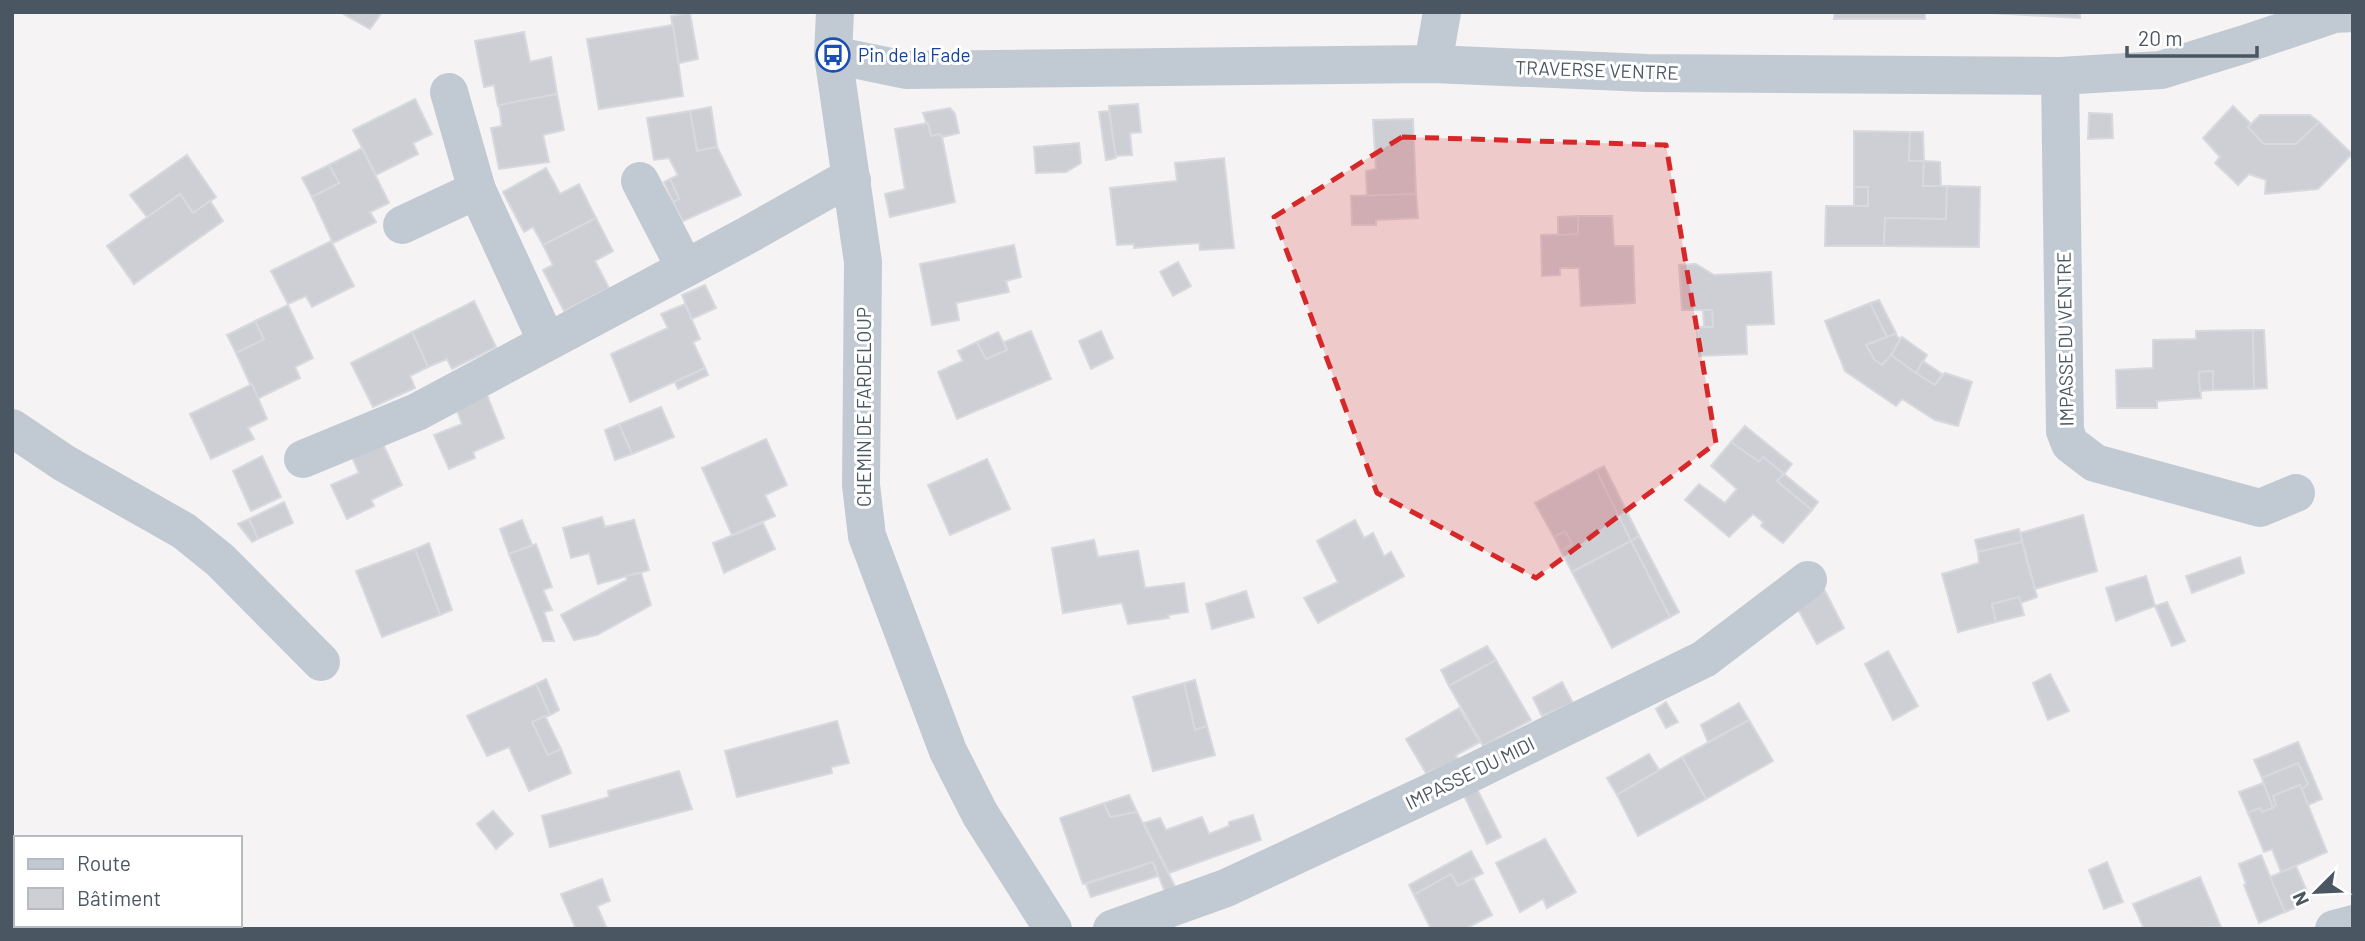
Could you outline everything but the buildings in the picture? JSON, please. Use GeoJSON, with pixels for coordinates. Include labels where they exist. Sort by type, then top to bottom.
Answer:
{"type":"FeatureCollection","features":[{"type":"Feature","properties":{"kind":"street","name":"CHEMIN DE FARDELOUP"},"geometry":{"type":"LineString","coordinates":[[835,12],[834,55],[863,262],[861,485],[867,536],[948,751],[980,814],[1053,929]]}},
{"type":"Feature","properties":{"kind":"street"},"geometry":{"type":"LineString","coordinates":[[1433,64],[1441,12]]}},
{"type":"Feature","properties":{"kind":"street","name":"TRAVERSE VENTRE"},"geometry":{"type":"LineString","coordinates":[[834,55],[906,70],[1433,64],[1647,73],[2060,76],[2161,70],[2334,14],[2353,13]]}},
{"type":"Feature","properties":{"kind":"street","name":"IMPASSE DU VENTRE"},"geometry":{"type":"LineString","coordinates":[[2060,76],[2065,431],[2070,444],[2095,463],[2260,508],[2296,493]]}},
{"type":"Feature","properties":{"kind":"street"},"geometry":{"type":"LineString","coordinates":[[449,92],[477,190],[547,342]]}},
{"type":"Feature","properties":{"kind":"street"},"geometry":{"type":"LineString","coordinates":[[303,459],[417,412],[838,184],[852,180]]}},
{"type":"Feature","properties":{"kind":"street"},"geometry":{"type":"LineString","coordinates":[[639,181],[685,268]]}},
{"type":"Feature","properties":{"kind":"street"},"geometry":{"type":"LineString","coordinates":[[402,225],[477,190]]}},
{"type":"Feature","properties":{"kind":"street"},"geometry":{"type":"LineString","coordinates":[[12,428],[64,463],[184,531],[220,560],[321,662]]}},
{"type":"Feature","properties":{"kind":"street","name":"IMPASSE DU MIDI"},"geometry":{"type":"LineString","coordinates":[[1112,929],[1226,888],[1461,778],[1704,659],[1808,580]]}},
{"type":"Feature","properties":{"kind":"street"},"geometry":{"type":"LineString","coordinates":[[2334,929],[2353,924]]}},
{"type":"Feature","properties":{"kind":"highlighted area"},"geometry":{"type":"Polygon","coordinates":[[[1402,137],[1666,145],[1716,443],[1536,578],[1377,493],[1274,217],[1402,137]]]}},
{"type":"Feature","properties":{"kind":"place","name":"Pin de la Fade"},"geometry":{"type":"Point","coordinates":[833,55]}}]}
